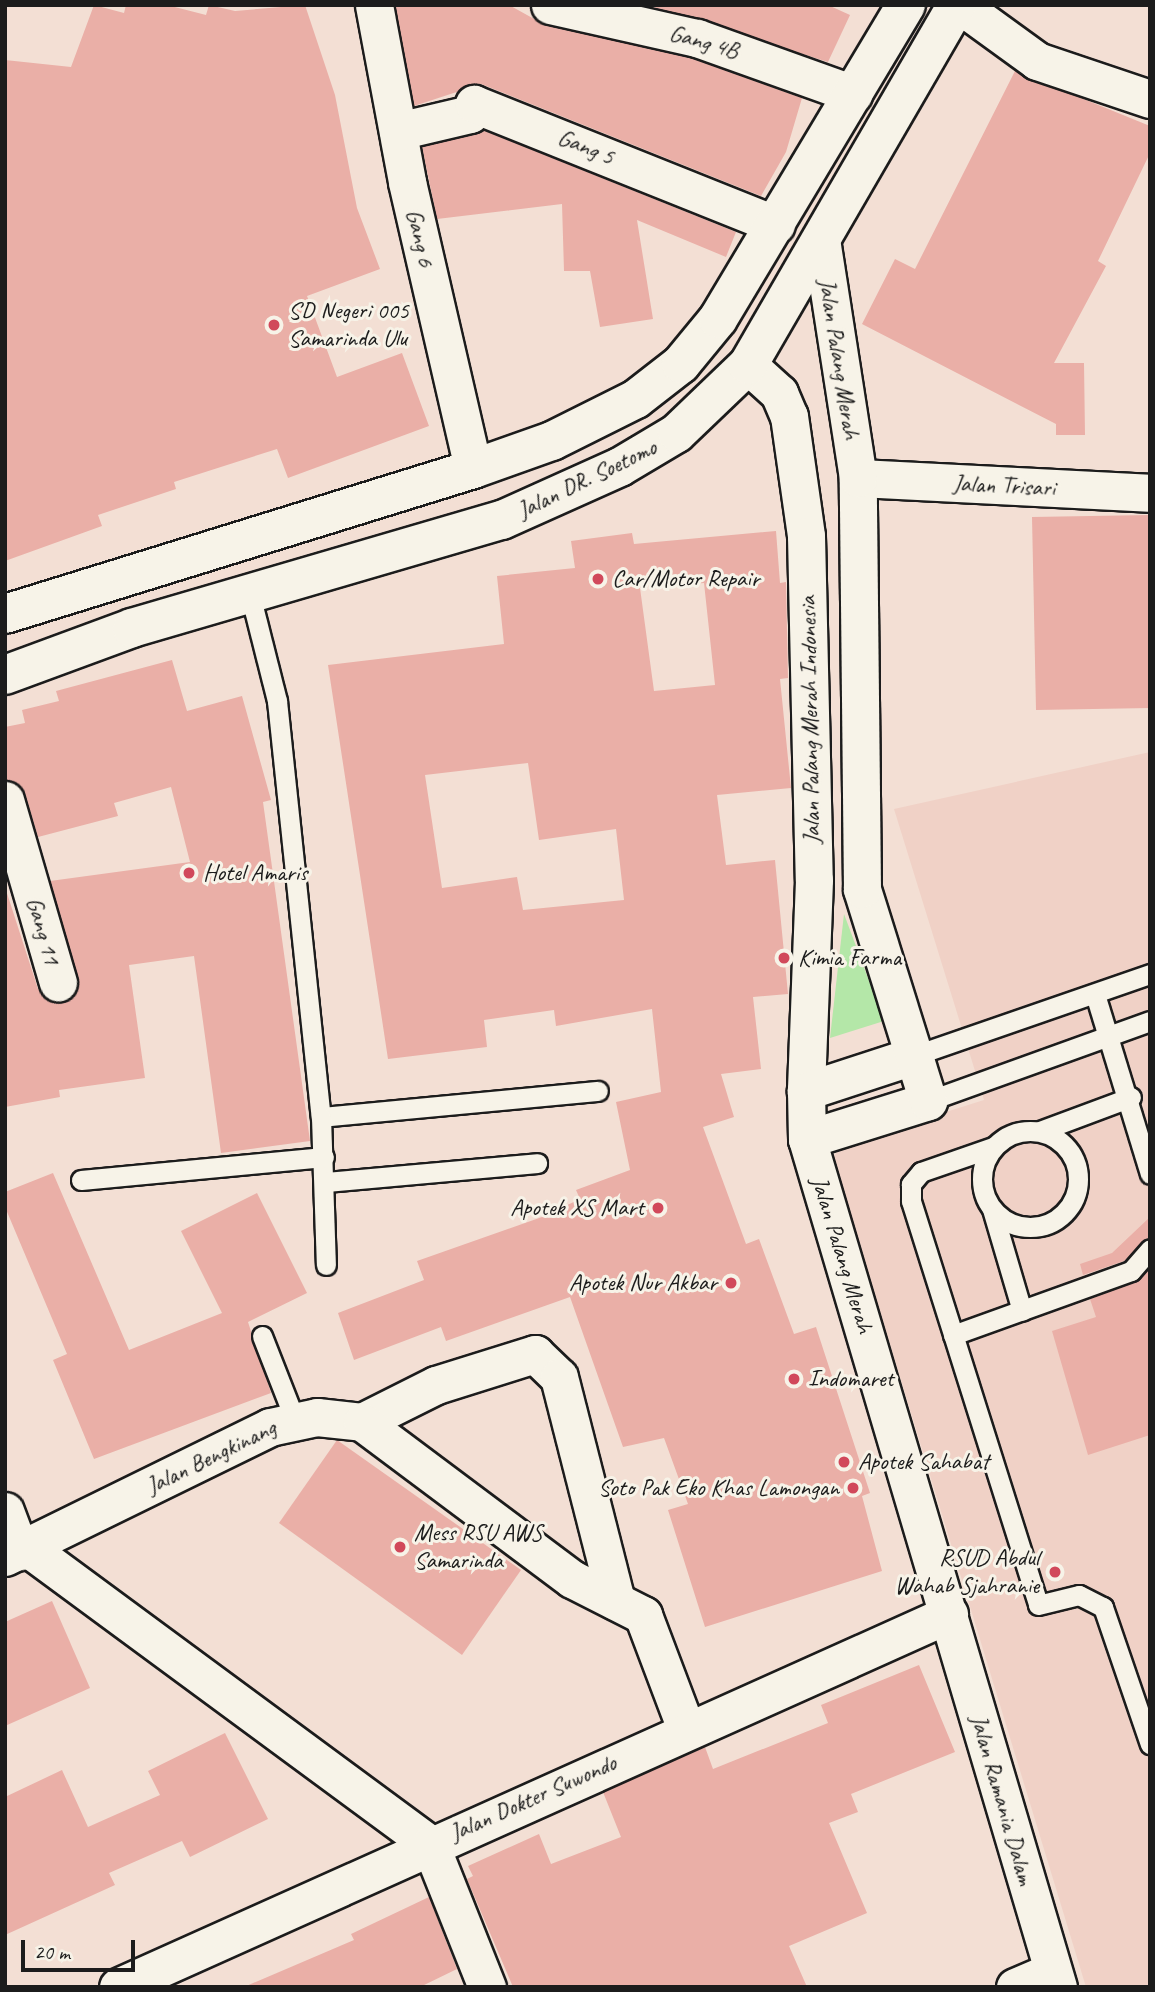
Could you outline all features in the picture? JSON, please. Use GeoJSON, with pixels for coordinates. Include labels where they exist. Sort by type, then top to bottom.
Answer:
{"type":"FeatureCollection","features":[{"type":"Feature","properties":{"kind":"street","name":"Gang 6"},"geometry":{"type":"LineString","coordinates":[[374,5],[397,131],[473,469]]}},
{"type":"Feature","properties":{"kind":"street","name":"Gang 4B"},"geometry":{"type":"LineString","coordinates":[[550,5],[697,38],[853,94]]}},
{"type":"Feature","properties":{"kind":"street","name":"Jalan DR. Soetomo"},"geometry":{"type":"LineString","coordinates":[[6,613],[473,469],[607,416],[681,364],[718,319],[906,5]]}},
{"type":"Feature","properties":{"kind":"street","name":"Jalan DR. Soetomo"},"geometry":{"type":"LineString","coordinates":[[5,675],[132,628],[251,598],[553,499],[677,432],[748,365],[959,5]]}},
{"type":"Feature","properties":{"kind":"street"},"geometry":{"type":"LineString","coordinates":[[959,5],[1037,61],[1150,99]]}},
{"type":"Feature","properties":{"kind":"street","name":"Gang 5"},"geometry":{"type":"LineString","coordinates":[[397,131],[470,114],[474,104],[776,225]]}},
{"type":"Feature","properties":{"kind":"street","name":"Jalan Palang Merah"},"geometry":{"type":"LineString","coordinates":[[821,239],[858,478]]}},
{"type":"Feature","properties":{"kind":"street","name":"Jalan Palang Merah Indonesia"},"geometry":{"type":"LineString","coordinates":[[748,365],[779,393],[799,458],[814,880],[806,1091]]}},
{"type":"Feature","properties":{"kind":"street","name":"Jalan Palang Merah Indonesia"},"geometry":{"type":"LineString","coordinates":[[858,478],[860,743],[865,908],[928,1101]]}},
{"type":"Feature","properties":{"kind":"street","name":"Jalan Trisari"},"geometry":{"type":"LineString","coordinates":[[858,478],[1150,493]]}},
{"type":"Feature","properties":{"kind":"street"},"geometry":{"type":"LineString","coordinates":[[119,578],[132,628]]}},
{"type":"Feature","properties":{"kind":"street"},"geometry":{"type":"LineString","coordinates":[[811,743],[860,743]]}},
{"type":"Feature","properties":{"kind":"street","name":"Gang 11"},"geometry":{"type":"LineString","coordinates":[[5,800],[58,982]]}},
{"type":"Feature","properties":{"kind":"street"},"geometry":{"type":"LineString","coordinates":[[806,1091],[913,1056]]}},
{"type":"Feature","properties":{"kind":"street","name":"Jalan Palang Merah"},"geometry":{"type":"LineString","coordinates":[[806,1091],[807,1139],[949,1614]]}},
{"type":"Feature","properties":{"kind":"street"},"geometry":{"type":"LineString","coordinates":[[807,1139],[928,1101]]}},
{"type":"Feature","properties":{"kind":"street"},"geometry":{"type":"LineString","coordinates":[[616,1601],[559,1377],[536,1354],[436,1385],[362,1422],[572,1579],[643,1615],[686,1729]]}},
{"type":"Feature","properties":{"kind":"street","name":"Jalan Bengkinang"},"geometry":{"type":"LineString","coordinates":[[18,1552],[295,1420],[362,1422]]}},
{"type":"Feature","properties":{"kind":"street"},"geometry":{"type":"LineString","coordinates":[[5,1511],[18,1552],[430,1844],[487,1987]]}},
{"type":"Feature","properties":{"kind":"street","name":"Jalan Dokter Suwondo"},"geometry":{"type":"LineString","coordinates":[[118,1987],[686,1729],[949,1614]]}},
{"type":"Feature","properties":{"kind":"street","name":"Jalan Ramania Dalam"},"geometry":{"type":"LineString","coordinates":[[949,1614],[1054,1979]]}},
{"type":"Feature","properties":{"kind":"street"},"geometry":{"type":"LineString","coordinates":[[1015,1987],[1054,1979]]}},
{"type":"Feature","properties":{"kind":"lane"},"geometry":{"type":"LineString","coordinates":[[251,598],[277,701],[321,1117],[326,1182],[326,1265]]}},
{"type":"Feature","properties":{"kind":"lane"},"geometry":{"type":"LineString","coordinates":[[913,1056],[1150,974]]}},
{"type":"Feature","properties":{"kind":"lane"},"geometry":{"type":"LineString","coordinates":[[1094,993],[1131,1097],[1150,1174]]}},
{"type":"Feature","properties":{"kind":"lane"},"geometry":{"type":"LineString","coordinates":[[928,1101],[1150,1021]]}},
{"type":"Feature","properties":{"kind":"lane"},"geometry":{"type":"LineString","coordinates":[[321,1117],[598,1091]]}},
{"type":"Feature","properties":{"kind":"lane"},"geometry":{"type":"LineString","coordinates":[[1131,1097],[1040,1131],[1015,1133],[993,1147],[930,1168],[911,1184],[953,1335],[1038,1605],[1079,1595],[1103,1607],[1150,1744]]}},
{"type":"Feature","properties":{"kind":"lane"},"geometry":{"type":"LineString","coordinates":[[992,1209],[1004,1220],[1037,1227],[1059,1216],[1075,1197],[1076,1164],[1055,1138],[1040,1131]]}},
{"type":"Feature","properties":{"kind":"lane"},"geometry":{"type":"LineString","coordinates":[[993,1147],[981,1177],[1022,1311]]}},
{"type":"Feature","properties":{"kind":"lane"},"geometry":{"type":"LineString","coordinates":[[81,1180],[324,1157]]}},
{"type":"Feature","properties":{"kind":"lane"},"geometry":{"type":"LineString","coordinates":[[326,1182],[537,1163]]}},
{"type":"Feature","properties":{"kind":"lane"},"geometry":{"type":"LineString","coordinates":[[953,1335],[1131,1271],[1150,1248]]}},
{"type":"Feature","properties":{"kind":"lane"},"geometry":{"type":"LineString","coordinates":[[262,1336],[295,1420]]}},
{"type":"Feature","properties":{"kind":"shaded area","name":"RSUD Abdul Wahab Sjahranie"},"geometry":{"type":"Polygon","coordinates":[[[1150,752],[1150,1987],[1086,1987],[833,1157],[844,1144],[984,1100],[894,809],[1150,752]]]}},
{"type":"Feature","properties":{"kind":"green space"},"geometry":{"type":"Polygon","coordinates":[[[844,914],[884,1021],[830,1038],[844,914]]]}},
{"type":"Feature","properties":{"kind":"building"},"geometry":{"type":"Polygon","coordinates":[[[94,5],[124,13],[126,5],[167,5],[206,15],[209,5],[235,11],[305,5],[335,95],[357,208],[380,269],[307,296],[337,377],[402,353],[429,426],[288,478],[277,449],[174,482],[176,489],[98,515],[102,526],[5,561],[5,60],[71,67],[94,5]]]}},
{"type":"Feature","properties":{"kind":"building"},"geometry":{"type":"Polygon","coordinates":[[[395,5],[509,5],[545,25],[691,58],[802,98],[786,152],[761,196],[481,84],[414,106],[395,5]]]}},
{"type":"Feature","properties":{"kind":"building"},"geometry":{"type":"Polygon","coordinates":[[[647,5],[828,5],[850,15],[828,62],[647,5]]]}},
{"type":"Feature","properties":{"kind":"building"},"geometry":{"type":"Polygon","coordinates":[[[1015,71],[1150,126],[1150,153],[1098,261],[1106,266],[1054,363],[1084,363],[1085,435],[1056,435],[1056,424],[862,324],[895,259],[915,269],[1015,71]]]}},
{"type":"Feature","properties":{"kind":"building"},"geometry":{"type":"Polygon","coordinates":[[[483,130],[736,232],[726,257],[637,220],[653,319],[600,327],[590,271],[564,271],[562,204],[437,219],[422,147],[483,130]]]}},
{"type":"Feature","properties":{"kind":"building"},"geometry":{"type":"Polygon","coordinates":[[[1149,515],[1150,708],[1036,710],[1032,517],[1149,515]]]}},
{"type":"Feature","properties":{"kind":"building"},"geometry":{"type":"Polygon","coordinates":[[[776,531],[780,583],[786,582],[788,678],[780,679],[791,788],[717,795],[726,865],[775,860],[788,994],[753,997],[761,1069],[721,1074],[734,1117],[703,1127],[746,1244],[759,1239],[794,1334],[816,1327],[870,1493],[862,1496],[882,1571],[705,1627],[668,1510],[688,1504],[664,1438],[623,1447],[570,1297],[446,1341],[441,1327],[354,1360],[338,1313],[424,1280],[417,1261],[542,1217],[580,1199],[576,1190],[630,1170],[616,1102],[661,1092],[652,1009],[556,1026],[554,1010],[484,1020],[487,1047],[388,1059],[328,665],[504,644],[497,576],[575,568],[571,541],[632,533],[634,544],[776,531]],[[704,583],[640,588],[654,691],[715,685],[704,583]],[[528,763],[425,775],[442,888],[517,877],[523,910],[624,900],[616,829],[539,840],[528,763]]]}},
{"type":"Feature","properties":{"kind":"building"},"geometry":{"type":"Polygon","coordinates":[[[172,660],[187,711],[242,696],[271,800],[263,802],[310,1141],[221,1153],[194,956],[129,965],[145,1078],[59,1090],[60,1097],[5,1107],[5,887],[38,989],[52,1002],[63,1002],[74,996],[78,977],[50,881],[190,862],[171,787],[114,803],[118,816],[38,837],[25,794],[5,780],[5,727],[25,723],[22,710],[59,701],[56,691],[172,660]]]}},
{"type":"Feature","properties":{"kind":"building"},"geometry":{"type":"Polygon","coordinates":[[[53,1173],[129,1350],[222,1313],[181,1231],[257,1193],[307,1293],[248,1322],[271,1393],[94,1459],[53,1360],[67,1354],[5,1207],[5,1192],[53,1173]]]}},
{"type":"Feature","properties":{"kind":"building"},"geometry":{"type":"Polygon","coordinates":[[[1150,1217],[1150,1237],[1124,1261],[1083,1275],[1080,1264],[1112,1253],[1150,1217]]]}},
{"type":"Feature","properties":{"kind":"building"},"geometry":{"type":"Polygon","coordinates":[[[1150,1268],[1150,1435],[1088,1455],[1052,1331],[1096,1317],[1090,1299],[1136,1282],[1150,1268]]]}},
{"type":"Feature","properties":{"kind":"building","name":"Mess RSU AWS Samarinda"},"geometry":{"type":"Polygon","coordinates":[[[337,1440],[521,1570],[462,1655],[279,1523],[337,1440]]]}},
{"type":"Feature","properties":{"kind":"building"},"geometry":{"type":"Polygon","coordinates":[[[52,1601],[90,1688],[5,1726],[5,1622],[52,1601]]]}},
{"type":"Feature","properties":{"kind":"building"},"geometry":{"type":"Polygon","coordinates":[[[919,1665],[955,1752],[851,1794],[858,1812],[829,1823],[867,1913],[789,1946],[807,1987],[513,1987],[467,1879],[473,1876],[468,1866],[539,1834],[551,1864],[621,1837],[603,1792],[705,1747],[713,1769],[828,1723],[821,1705],[919,1665]]]}},
{"type":"Feature","properties":{"kind":"building"},"geometry":{"type":"Polygon","coordinates":[[[225,1733],[268,1819],[190,1857],[182,1841],[109,1873],[115,1885],[5,1935],[5,1797],[62,1770],[88,1827],[160,1795],[148,1771],[225,1733]]]}},
{"type":"Feature","properties":{"kind":"building"},"geometry":{"type":"Polygon","coordinates":[[[429,1897],[457,1969],[420,1987],[244,1987],[354,1940],[351,1934],[429,1897]]]}},
{"type":"Feature","properties":{"kind":"place","name":"SD Negeri 005 Samarinda Ulu"},"geometry":{"type":"Point","coordinates":[274,325]}},
{"type":"Feature","properties":{"kind":"place","name":"Car/Motor Repair"},"geometry":{"type":"Point","coordinates":[598,579]}},
{"type":"Feature","properties":{"kind":"place","name":"Hotel Amaris"},"geometry":{"type":"Point","coordinates":[189,873]}},
{"type":"Feature","properties":{"kind":"place","name":"Kimia Farma"},"geometry":{"type":"Point","coordinates":[784,958]}},
{"type":"Feature","properties":{"kind":"place","name":"Apotek XS Mart"},"geometry":{"type":"Point","coordinates":[658,1208]}},
{"type":"Feature","properties":{"kind":"place","name":"Apotek Nur Akbar"},"geometry":{"type":"Point","coordinates":[731,1283]}},
{"type":"Feature","properties":{"kind":"place","name":"Indomaret"},"geometry":{"type":"Point","coordinates":[794,1379]}},
{"type":"Feature","properties":{"kind":"place","name":"Apotek Sahabat"},"geometry":{"type":"Point","coordinates":[844,1462]}},
{"type":"Feature","properties":{"kind":"place","name":"Soto Pak Eko Khas Lamongan"},"geometry":{"type":"Point","coordinates":[853,1488]}},
{"type":"Feature","properties":{"kind":"place","name":"Mess RSU AWS Samarinda"},"geometry":{"type":"Point","coordinates":[400,1547]}},
{"type":"Feature","properties":{"kind":"place","name":"RSUD Abdul Wahab Sjahranie"},"geometry":{"type":"Point","coordinates":[1055,1572]}}]}
